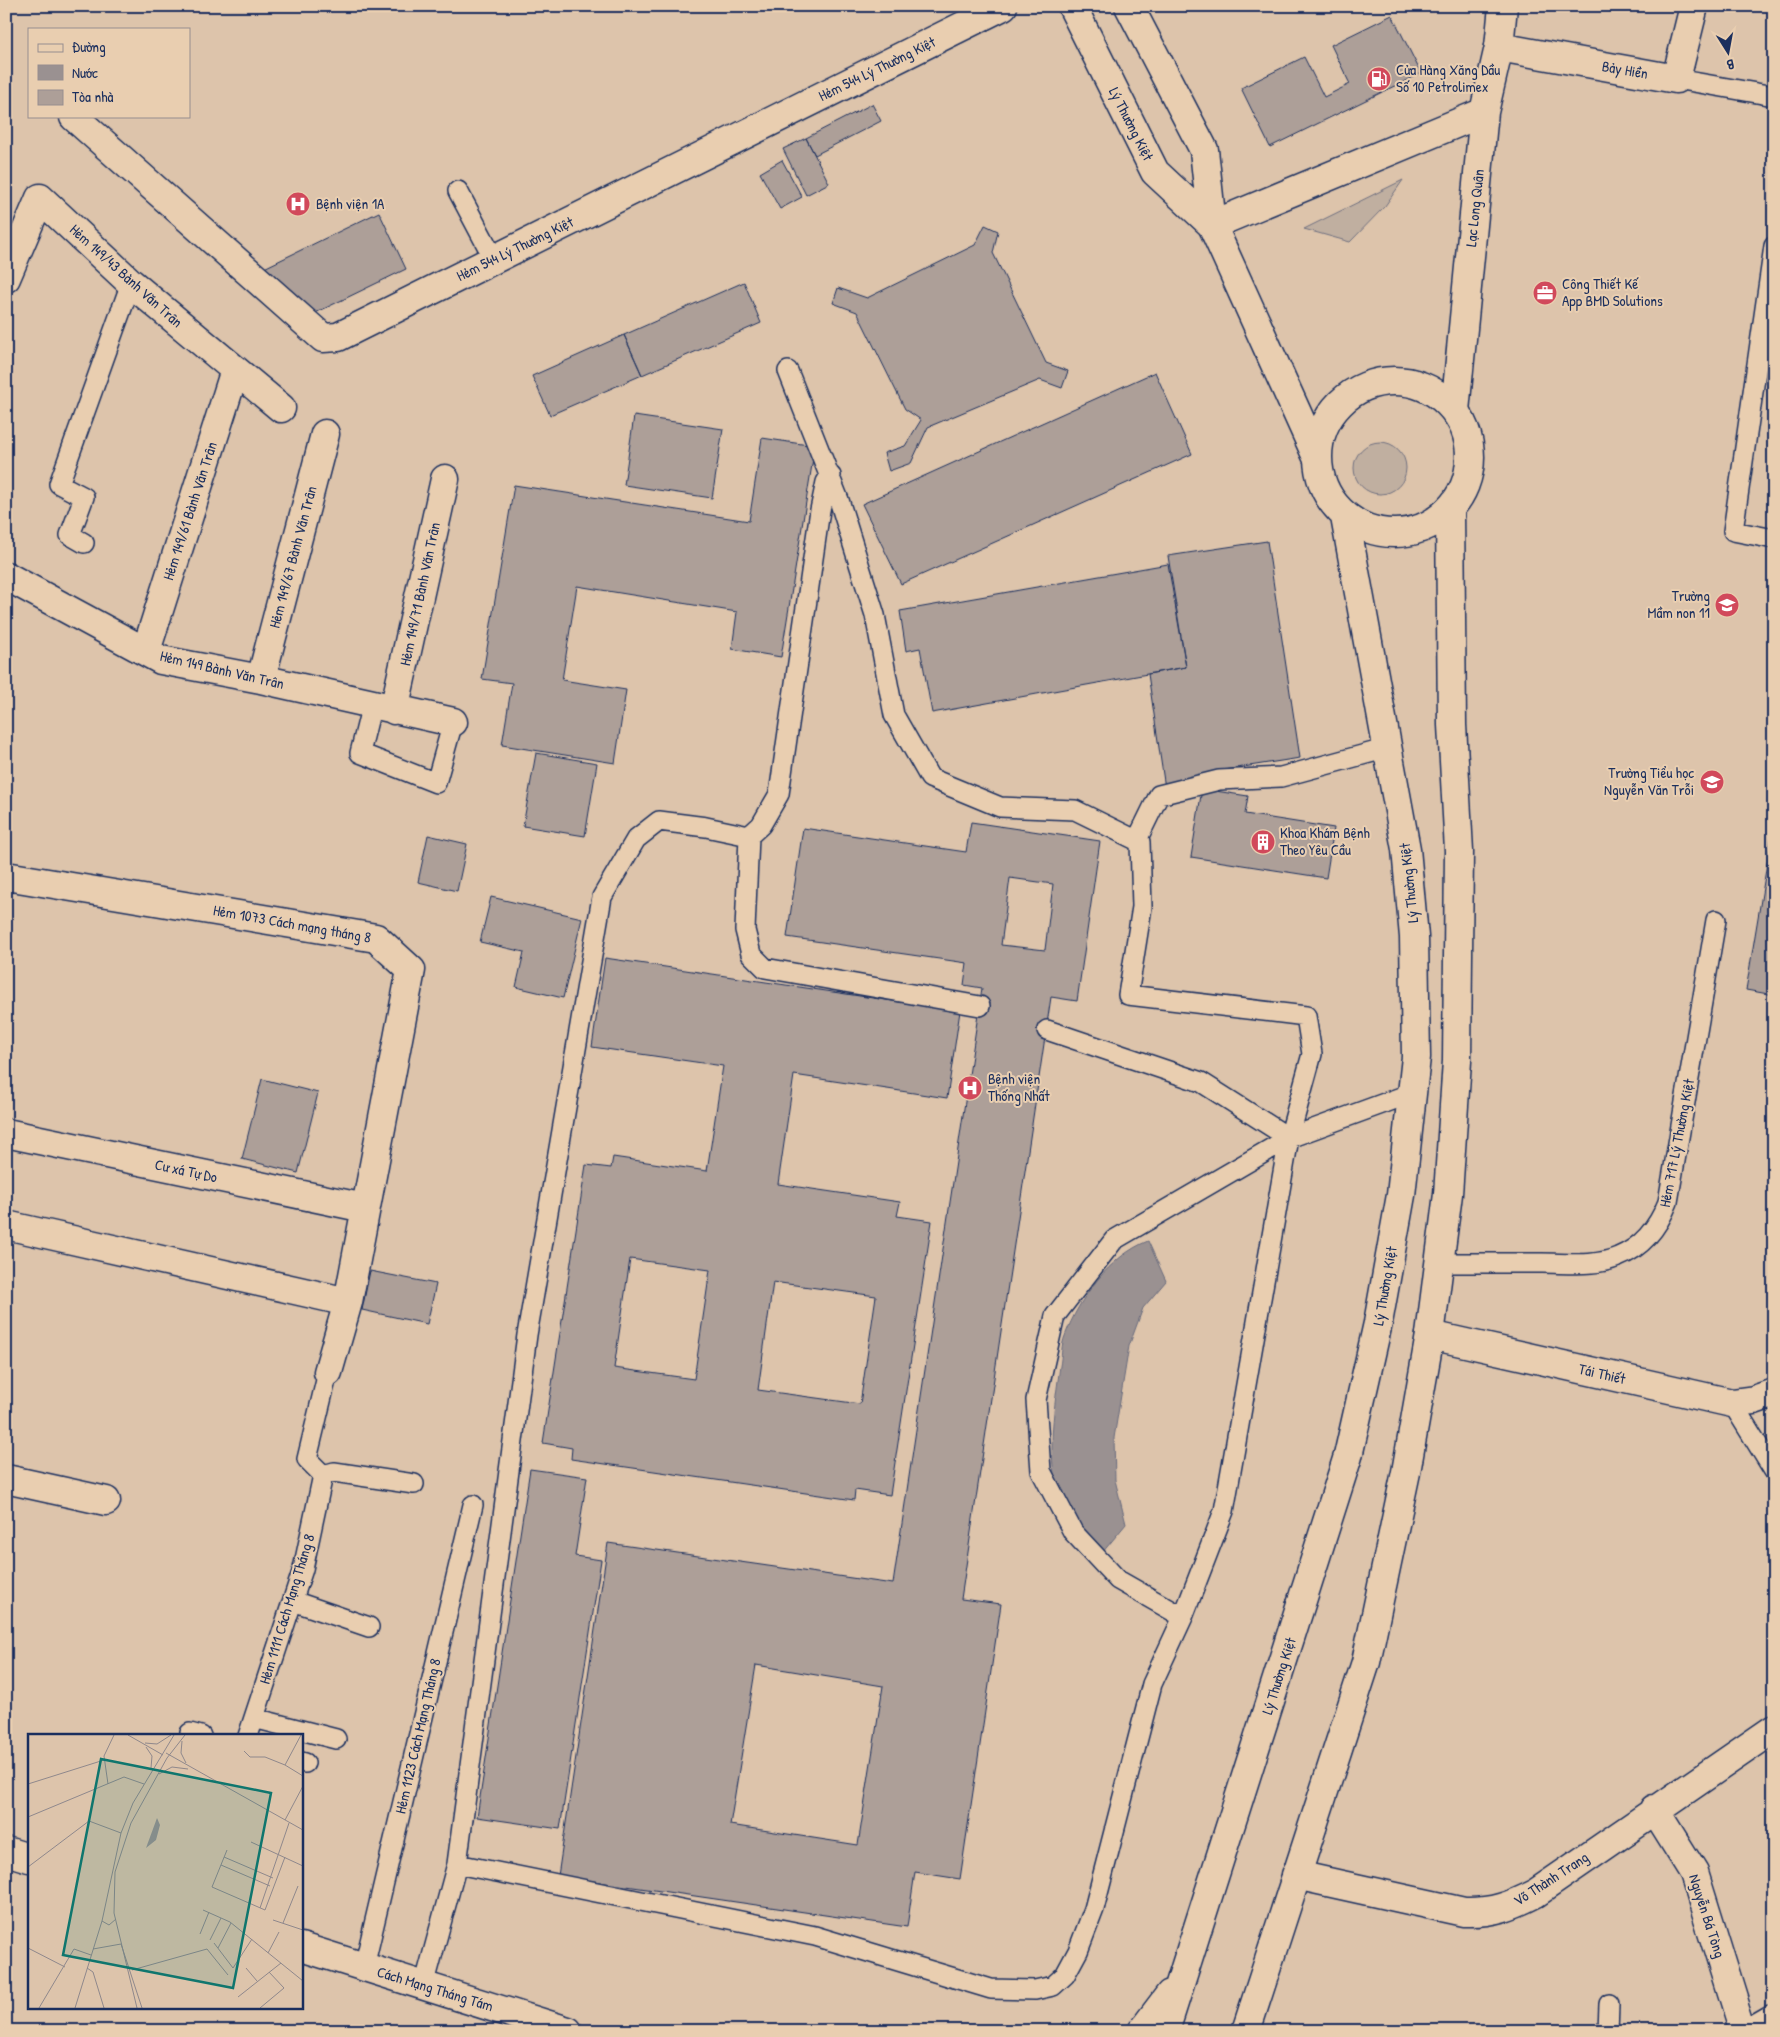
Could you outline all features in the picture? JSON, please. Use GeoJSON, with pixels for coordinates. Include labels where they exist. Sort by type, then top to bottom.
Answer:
{"type":"FeatureCollection","features":[{"type":"Feature","properties":{"kind":"street","name":"Hẻm 544 Lý Thường Kiệt"},"geometry":{"type":"LineString","coordinates":[[75,118],[323,338],[338,337],[1003,6]]}},
{"type":"Feature","properties":{"kind":"street","name":"Lý Thường Kiệt"},"geometry":{"type":"LineString","coordinates":[[1072,6],[1155,172],[1212,225]]}},
{"type":"Feature","properties":{"kind":"street","name":"Lý Thường Kiệt"},"geometry":{"type":"LineString","coordinates":[[1129,6],[1204,150],[1212,225],[1317,457]]}},
{"type":"Feature","properties":{"kind":"street","name":"Lạc Long Quân"},"geometry":{"type":"LineString","coordinates":[[1456,411],[1484,112],[1500,47],[1503,6]]}},
{"type":"Feature","properties":{"kind":"street"},"geometry":{"type":"LineString","coordinates":[[1676,79],[1694,6]]}},
{"type":"Feature","properties":{"kind":"street","name":"Bảy Hiền"},"geometry":{"type":"LineString","coordinates":[[1500,47],[1676,79]]}},
{"type":"Feature","properties":{"kind":"street"},"geometry":{"type":"LineString","coordinates":[[1212,225],[1484,112]]}},
{"type":"Feature","properties":{"kind":"street","name":"Hẻm 149/43 Bành Văn Trân"},"geometry":{"type":"LineString","coordinates":[[6,278],[40,198],[130,283],[281,408]]}},
{"type":"Feature","properties":{"kind":"street","name":"Hẻm 149/61 Bành Văn Trân"},"geometry":{"type":"LineString","coordinates":[[146,651],[235,370]]}},
{"type":"Feature","properties":{"kind":"street"},"geometry":{"type":"LineString","coordinates":[[1401,381],[1428,389],[1456,411],[1469,437],[1470,466],[1463,491],[1450,510],[1432,524],[1410,532],[1387,533],[1364,528],[1345,517],[1330,500],[1321,480],[1317,457],[1322,431],[1337,406],[1357,391],[1371,384],[1401,381]]}},
{"type":"Feature","properties":{"kind":"street","name":"Hẻm 149/67 Bành Văn Trân"},"geometry":{"type":"LineString","coordinates":[[261,679],[325,434]]}},
{"type":"Feature","properties":{"kind":"street","name":"Hẻm 149/71 Bành Văn Trân"},"geometry":{"type":"LineString","coordinates":[[383,707],[446,479]]}},
{"type":"Feature","properties":{"kind":"street"},"geometry":{"type":"LineString","coordinates":[[1246,2031],[1366,1662],[1406,1472],[1430,1335],[1448,1194],[1458,1061],[1459,851],[1452,725],[1450,510]]}},
{"type":"Feature","properties":{"kind":"street","name":"Lý Thường Kiệt"},"geometry":{"type":"LineString","coordinates":[[1165,2031],[1178,1983],[1303,1603],[1348,1456],[1378,1323],[1401,1195],[1416,1057],[1414,937],[1406,850],[1345,517]]}},
{"type":"Feature","properties":{"kind":"street","name":"Hẻm 149 Bành Văn Trân"},"geometry":{"type":"LineString","coordinates":[[6,576],[161,660],[261,679],[453,722]]}},
{"type":"Feature","properties":{"kind":"street","name":"Hẻm 1073 Cách mạng tháng 8"},"geometry":{"type":"LineString","coordinates":[[6,876],[376,938],[411,970],[348,1302]]}},
{"type":"Feature","properties":{"kind":"street","name":"Cư xá Tự Do"},"geometry":{"type":"LineString","coordinates":[[6,1133],[365,1208]]}},
{"type":"Feature","properties":{"kind":"street"},"geometry":{"type":"LineString","coordinates":[[6,1224],[348,1302],[328,1372]]}},
{"type":"Feature","properties":{"kind":"street","name":"Tái Thiết"},"geometry":{"type":"LineString","coordinates":[[1430,1335],[1732,1403],[1754,1400],[1774,1393]]}},
{"type":"Feature","properties":{"kind":"street"},"geometry":{"type":"LineString","coordinates":[[6,1479],[106,1502]]}},
{"type":"Feature","properties":{"kind":"street","name":"Võ Thành Trang"},"geometry":{"type":"LineString","coordinates":[[1296,1875],[1464,1912],[1486,1913],[1512,1906],[1536,1893],[1654,1809],[1774,1729]]}},
{"type":"Feature","properties":{"kind":"street","name":"Nguyễn Bá Tòng"},"geometry":{"type":"LineString","coordinates":[[1654,1809],[1694,1873],[1743,2031]]}},
{"type":"Feature","properties":{"kind":"street"},"geometry":{"type":"LineString","coordinates":[[6,1851],[28,1858]]}},
{"type":"Feature","properties":{"kind":"street","name":"Cách Mạng Tháng Tám"},"geometry":{"type":"LineString","coordinates":[[302,1947],[568,2031]]}},
{"type":"Feature","properties":{"kind":"street"},"geometry":{"type":"LineString","coordinates":[[1256,2031],[1262,1982]]}},
{"type":"Feature","properties":{"kind":"street"},"geometry":{"type":"LineString","coordinates":[[1142,2031],[1178,1983]]}},
{"type":"Feature","properties":{"kind":"street"},"geometry":{"type":"LineString","coordinates":[[1755,2031],[1774,2020]]}},
{"type":"Feature","properties":{"kind":"lane"},"geometry":{"type":"LineString","coordinates":[[1676,79],[1774,96]]}},
{"type":"Feature","properties":{"kind":"lane"},"geometry":{"type":"LineString","coordinates":[[458,191],[494,259]]}},
{"type":"Feature","properties":{"kind":"lane"},"geometry":{"type":"LineString","coordinates":[[1774,246],[1733,531],[1774,539]]}},
{"type":"Feature","properties":{"kind":"lane"},"geometry":{"type":"LineString","coordinates":[[84,543],[70,535],[84,497],[59,484],[130,283]]}},
{"type":"Feature","properties":{"kind":"lane"},"geometry":{"type":"LineString","coordinates":[[457,1864],[815,1936],[991,1989],[1036,1990],[1053,1986],[1065,1975],[1078,1951],[1094,1909],[1152,1684],[1183,1617],[1224,1511],[1289,1138],[1312,1054],[1306,1016],[1128,995],[1142,907],[1140,842],[1075,810],[1000,806],[930,778],[894,715],[875,615],[831,476],[788,371]]}},
{"type":"Feature","properties":{"kind":"lane"},"geometry":{"type":"LineString","coordinates":[[831,476],[826,482],[820,510],[778,794],[761,825],[749,836],[745,930],[751,954],[765,968],[980,1006]]}},
{"type":"Feature","properties":{"kind":"lane"},"geometry":{"type":"LineString","coordinates":[[383,707],[360,753],[436,784],[453,722]]}},
{"type":"Feature","properties":{"kind":"lane"},"geometry":{"type":"LineString","coordinates":[[1137,840],[1159,795],[1219,780],[1280,777],[1388,748]]}},
{"type":"Feature","properties":{"kind":"lane"},"geometry":{"type":"LineString","coordinates":[[424,1986],[457,1864],[527,1335],[602,897],[636,839],[659,821],[706,827],[749,836]]}},
{"type":"Feature","properties":{"kind":"lane","name":"Hẻm 717 Lý Thường Kiệt"},"geometry":{"type":"LineString","coordinates":[[1439,1263],[1593,1263],[1619,1257],[1640,1243],[1658,1224],[1668,1202],[1716,920]]}},
{"type":"Feature","properties":{"kind":"lane"},"geometry":{"type":"LineString","coordinates":[[1047,1030],[1200,1082],[1289,1138]]}},
{"type":"Feature","properties":{"kind":"lane"},"geometry":{"type":"LineString","coordinates":[[1183,1617],[1118,1580],[1073,1532],[1041,1471],[1036,1400],[1055,1316],[1114,1240],[1289,1138],[1412,1093]]}},
{"type":"Feature","properties":{"kind":"lane"},"geometry":{"type":"LineString","coordinates":[[328,1372],[306,1459],[323,1475],[334,1472],[414,1484]]}},
{"type":"Feature","properties":{"kind":"lane"},"geometry":{"type":"LineString","coordinates":[[1732,1403],[1774,1471]]}},
{"type":"Feature","properties":{"kind":"lane","name":"Hẻm 1111 Cách Mạng Tháng 8"},"geometry":{"type":"LineString","coordinates":[[251,1727],[303,1569],[323,1475]]}},
{"type":"Feature","properties":{"kind":"lane","name":"Hẻm 1123 Cách Mạng Tháng 8"},"geometry":{"type":"LineString","coordinates":[[364,1967],[473,1504]]}},
{"type":"Feature","properties":{"kind":"lane"},"geometry":{"type":"LineString","coordinates":[[293,1601],[369,1627]]}},
{"type":"Feature","properties":{"kind":"lane"},"geometry":{"type":"LineString","coordinates":[[251,1727],[301,1734]]}},
{"type":"Feature","properties":{"kind":"lane"},"geometry":{"type":"LineString","coordinates":[[302,1734],[336,1739]]}},
{"type":"Feature","properties":{"kind":"lane"},"geometry":{"type":"LineString","coordinates":[[1608,2031],[1609,2004]]}},
{"type":"Feature","properties":{"kind":"shaded area"},"geometry":{"type":"Polygon","coordinates":[[[1403,180],[1385,206],[1350,242],[1304,229],[1403,180]]]}},
{"type":"Feature","properties":{"kind":"shaded area"},"geometry":{"type":"Polygon","coordinates":[[[1380,442],[1394,446],[1402,454],[1406,468],[1402,482],[1394,490],[1380,494],[1366,490],[1358,482],[1354,468],[1358,454],[1366,446],[1380,442]]]}},
{"type":"Feature","properties":{"kind":"water"},"geometry":{"type":"Polygon","coordinates":[[[1148,1241],[1166,1281],[1143,1308],[1129,1346],[1114,1438],[1115,1480],[1126,1524],[1102,1553],[1083,1532],[1061,1500],[1054,1476],[1053,1428],[1062,1347],[1071,1322],[1087,1293],[1121,1257],[1148,1241]]]}},
{"type":"Feature","properties":{"kind":"building","name":"Cửa Hàng Xăng Dầu Số 10 Petrolimex"},"geometry":{"type":"Polygon","coordinates":[[[1392,15],[1421,73],[1270,147],[1241,88],[1304,57],[1324,97],[1350,84],[1331,45],[1392,15]]]}},
{"type":"Feature","properties":{"kind":"building"},"geometry":{"type":"Polygon","coordinates":[[[872,104],[881,121],[815,155],[806,138],[872,104]]]}},
{"type":"Feature","properties":{"kind":"building"},"geometry":{"type":"Polygon","coordinates":[[[806,138],[829,183],[806,195],[783,149],[806,138]]]}},
{"type":"Feature","properties":{"kind":"building"},"geometry":{"type":"Polygon","coordinates":[[[782,160],[802,197],[780,209],[760,173],[782,160]]]}},
{"type":"Feature","properties":{"kind":"building"},"geometry":{"type":"Polygon","coordinates":[[[379,212],[406,269],[307,317],[254,273],[379,212]]]}},
{"type":"Feature","properties":{"kind":"building"},"geometry":{"type":"Polygon","coordinates":[[[985,225],[998,231],[993,253],[1046,363],[1068,371],[1062,388],[1040,380],[928,427],[911,463],[889,471],[884,453],[905,446],[921,420],[905,409],[857,312],[833,303],[838,288],[867,298],[975,245],[985,225]]]}},
{"type":"Feature","properties":{"kind":"building"},"geometry":{"type":"Polygon","coordinates":[[[744,282],[761,323],[642,375],[624,335],[744,282]]]}},
{"type":"Feature","properties":{"kind":"building"},"geometry":{"type":"Polygon","coordinates":[[[624,335],[642,375],[550,415],[532,376],[624,335]]]}},
{"type":"Feature","properties":{"kind":"building"},"geometry":{"type":"Polygon","coordinates":[[[1155,372],[1192,454],[901,584],[862,504],[1155,372]]]}},
{"type":"Feature","properties":{"kind":"building"},"geometry":{"type":"Polygon","coordinates":[[[634,416],[723,429],[712,498],[624,485],[634,416]]]}},
{"type":"Feature","properties":{"kind":"building"},"geometry":{"type":"Polygon","coordinates":[[[762,438],[815,446],[781,657],[732,649],[737,612],[577,586],[562,680],[626,690],[615,763],[502,745],[512,683],[482,679],[514,485],[749,521],[762,438]]]}},
{"type":"Feature","properties":{"kind":"building"},"geometry":{"type":"Polygon","coordinates":[[[1267,541],[1300,758],[1205,773],[1207,782],[1165,788],[1148,674],[1186,667],[1168,556],[1267,541]]]}},
{"type":"Feature","properties":{"kind":"building"},"geometry":{"type":"Polygon","coordinates":[[[1168,564],[1186,667],[932,713],[920,648],[906,651],[900,611],[1168,564]]]}},
{"type":"Feature","properties":{"kind":"building"},"geometry":{"type":"Polygon","coordinates":[[[536,753],[597,763],[585,836],[523,826],[536,753]]]}},
{"type":"Feature","properties":{"kind":"building","name":"Khoa Khám Bệnh Theo Yêu Cầu"},"geometry":{"type":"Polygon","coordinates":[[[1202,789],[1248,796],[1245,814],[1334,828],[1326,878],[1191,857],[1202,789]]]}},
{"type":"Feature","properties":{"kind":"building"},"geometry":{"type":"Polygon","coordinates":[[[1774,821],[1774,995],[1746,990],[1774,821]]]}},
{"type":"Feature","properties":{"kind":"building"},"geometry":{"type":"Polygon","coordinates":[[[971,822],[1100,841],[1077,1001],[1051,997],[961,1599],[1001,1604],[960,1879],[915,1872],[907,1927],[558,1876],[608,1543],[893,1584],[982,988],[964,985],[967,963],[787,937],[803,828],[966,852],[971,822]],[[1010,878],[1001,945],[1045,950],[1053,884],[1010,878]],[[756,1665],[730,1825],[858,1845],[883,1686],[756,1665]]]}},
{"type":"Feature","properties":{"kind":"building"},"geometry":{"type":"Polygon","coordinates":[[[428,835],[467,844],[457,891],[418,882],[428,835]]]}},
{"type":"Feature","properties":{"kind":"building"},"geometry":{"type":"Polygon","coordinates":[[[491,897],[582,918],[563,998],[516,987],[524,952],[480,942],[491,897]]]}},
{"type":"Feature","properties":{"kind":"building"},"geometry":{"type":"Polygon","coordinates":[[[605,958],[960,1011],[947,1098],[794,1075],[778,1184],[900,1202],[897,1216],[932,1221],[890,1495],[855,1490],[854,1500],[571,1459],[572,1448],[543,1443],[586,1165],[611,1168],[613,1157],[707,1171],[723,1066],[592,1047],[605,958]],[[630,1259],[614,1368],[694,1379],[710,1270],[630,1259]],[[773,1282],[758,1390],[860,1404],[876,1296],[773,1282]]]}},
{"type":"Feature","properties":{"kind":"building"},"geometry":{"type":"Polygon","coordinates":[[[262,1079],[318,1093],[298,1173],[242,1159],[262,1079]]]}},
{"type":"Feature","properties":{"kind":"building"},"geometry":{"type":"Polygon","coordinates":[[[370,1271],[436,1284],[427,1324],[362,1310],[370,1271]]]}},
{"type":"Feature","properties":{"kind":"building"},"geometry":{"type":"Polygon","coordinates":[[[530,1469],[587,1477],[575,1556],[601,1560],[560,1829],[477,1817],[530,1469]]]}},
{"type":"Feature","properties":{"kind":"place","name":"Cửa Hàng Xăng Dầu Số 10 Petrolimex"},"geometry":{"type":"Point","coordinates":[1379,79]}},
{"type":"Feature","properties":{"kind":"place","name":"Bệnh viện 1A"},"geometry":{"type":"Point","coordinates":[298,204]}},
{"type":"Feature","properties":{"kind":"place","name":"Công Thiết Kế App BMD Solutions"},"geometry":{"type":"Point","coordinates":[1545,293]}},
{"type":"Feature","properties":{"kind":"place","name":"Trường Mầm non 11"},"geometry":{"type":"Point","coordinates":[1727,605]}},
{"type":"Feature","properties":{"kind":"place","name":"Trường Tiểu học Nguyễn Văn Trỗi"},"geometry":{"type":"Point","coordinates":[1712,782]}},
{"type":"Feature","properties":{"kind":"place","name":"Khoa Khám Bệnh Theo Yêu Cầu"},"geometry":{"type":"Point","coordinates":[1263,842]}},
{"type":"Feature","properties":{"kind":"place","name":"Bệnh viện Thống Nhất"},"geometry":{"type":"Point","coordinates":[970,1088]}}]}
